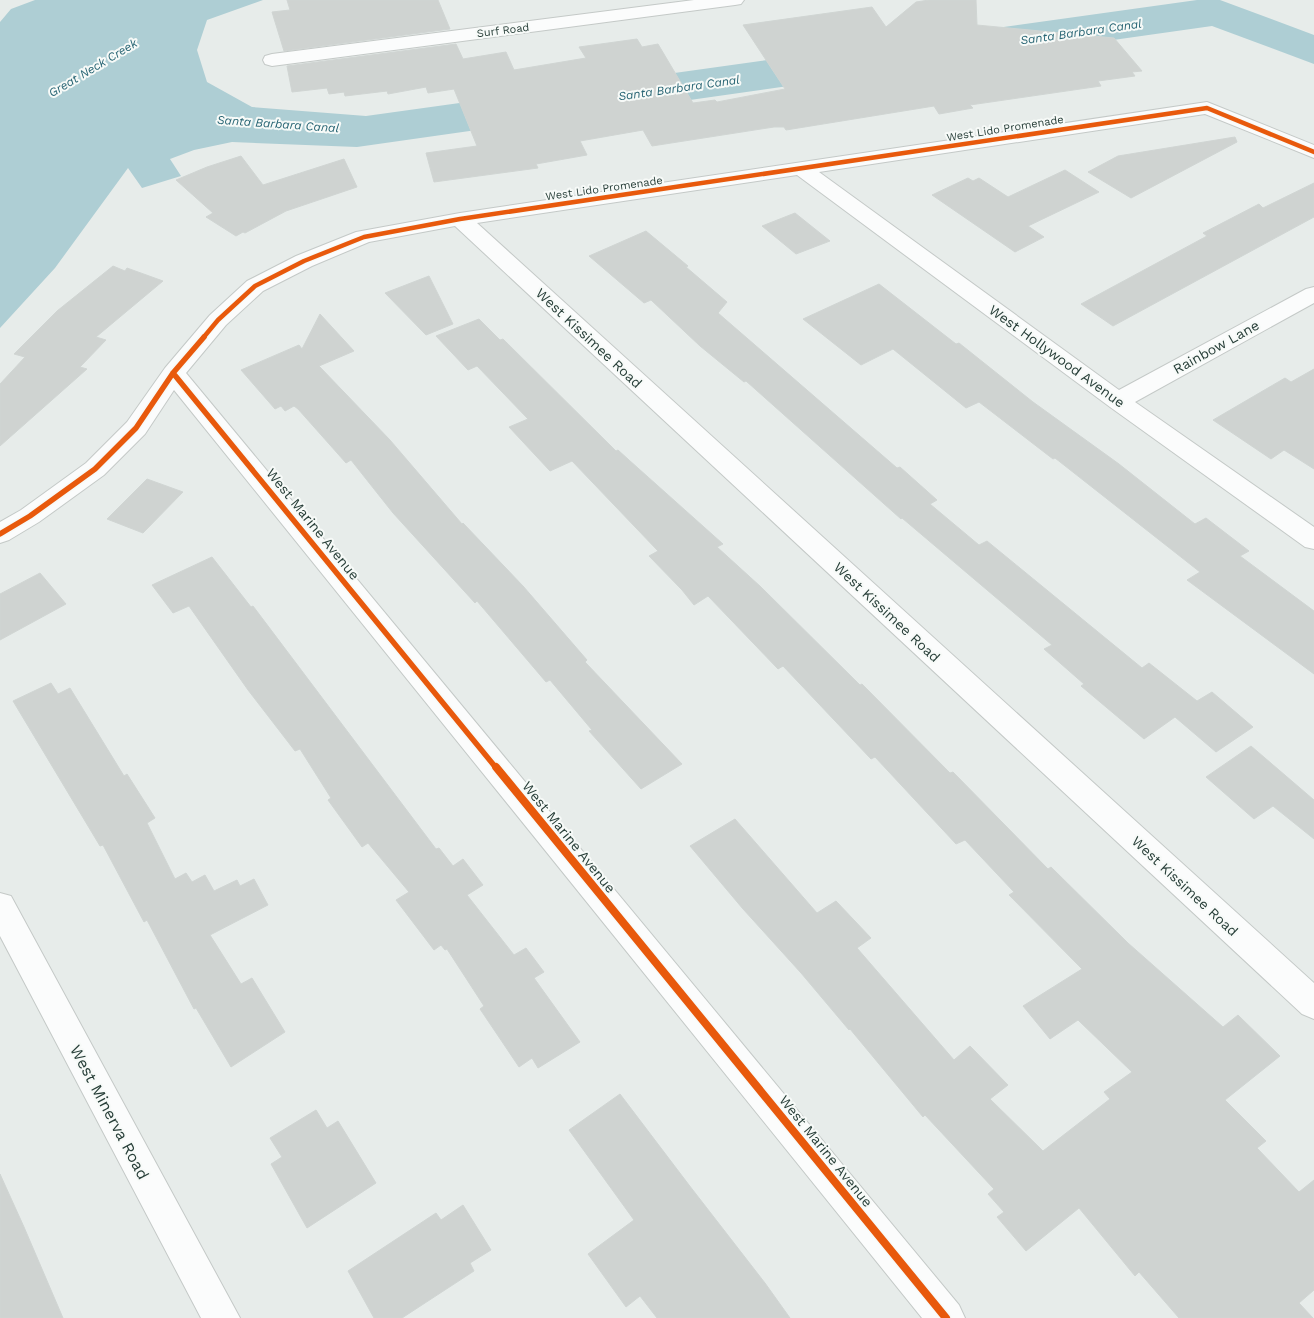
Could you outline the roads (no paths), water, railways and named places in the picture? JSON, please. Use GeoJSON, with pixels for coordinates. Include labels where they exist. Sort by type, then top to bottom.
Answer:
{"type":"FeatureCollection","features":[{"type":"Feature","properties":{"kind":"street","name":"Surf Road"},"geometry":{"type":"LineString","coordinates":[[272,60],[734,0]]}},
{"type":"Feature","properties":{"kind":"street","name":"West Lido Promenade"},"geometry":{"type":"LineString","coordinates":[[0,534],[30,516],[94,469],[136,428],[173,372],[218,320],[255,286],[304,261],[364,238],[460,219],[1207,108],[1314,152]]}},
{"type":"Feature","properties":{"kind":"street","name":"West Hollywood Avenue"},"geometry":{"type":"LineString","coordinates":[[802,169],[1118,400],[1314,540]]}},
{"type":"Feature","properties":{"kind":"street","name":"West Kissimee Road"},"geometry":{"type":"LineString","coordinates":[[460,219],[1314,1004]]}},
{"type":"Feature","properties":{"kind":"street","name":"Rainbow Lane"},"geometry":{"type":"LineString","coordinates":[[1118,400],[1314,294]]}},
{"type":"Feature","properties":{"kind":"street","name":"West Marine Avenue"},"geometry":{"type":"LineString","coordinates":[[173,372],[946,1318]]}},
{"type":"Feature","properties":{"kind":"street","name":"West Minerva Road"},"geometry":{"type":"LineString","coordinates":[[0,906],[221,1318]]}},
{"type":"Feature","properties":{"kind":"water"},"geometry":{"type":"Polygon","coordinates":[[[35,0],[263,0],[207,20],[197,50],[207,82],[252,107],[366,116],[1197,0],[1220,0],[1314,35],[1314,64],[1212,26],[357,147],[232,142],[194,150],[170,159],[181,176],[142,188],[128,168],[55,268],[0,328],[0,22],[11,9],[35,0]]]}},
{"type":"Feature","properties":{"kind":"water label","name":"Santa Barbara Canal"},"geometry":{"type":"Point","coordinates":[1081,32]}},
{"type":"Feature","properties":{"kind":"water label","name":"Great Neck Creek"},"geometry":{"type":"Point","coordinates":[93,68]}},
{"type":"Feature","properties":{"kind":"water label","name":"Santa Barbara Canal"},"geometry":{"type":"Point","coordinates":[679,88]}},
{"type":"Feature","properties":{"kind":"water label","name":"Santa Barbara Canal"},"geometry":{"type":"Point","coordinates":[278,124]}}]}
